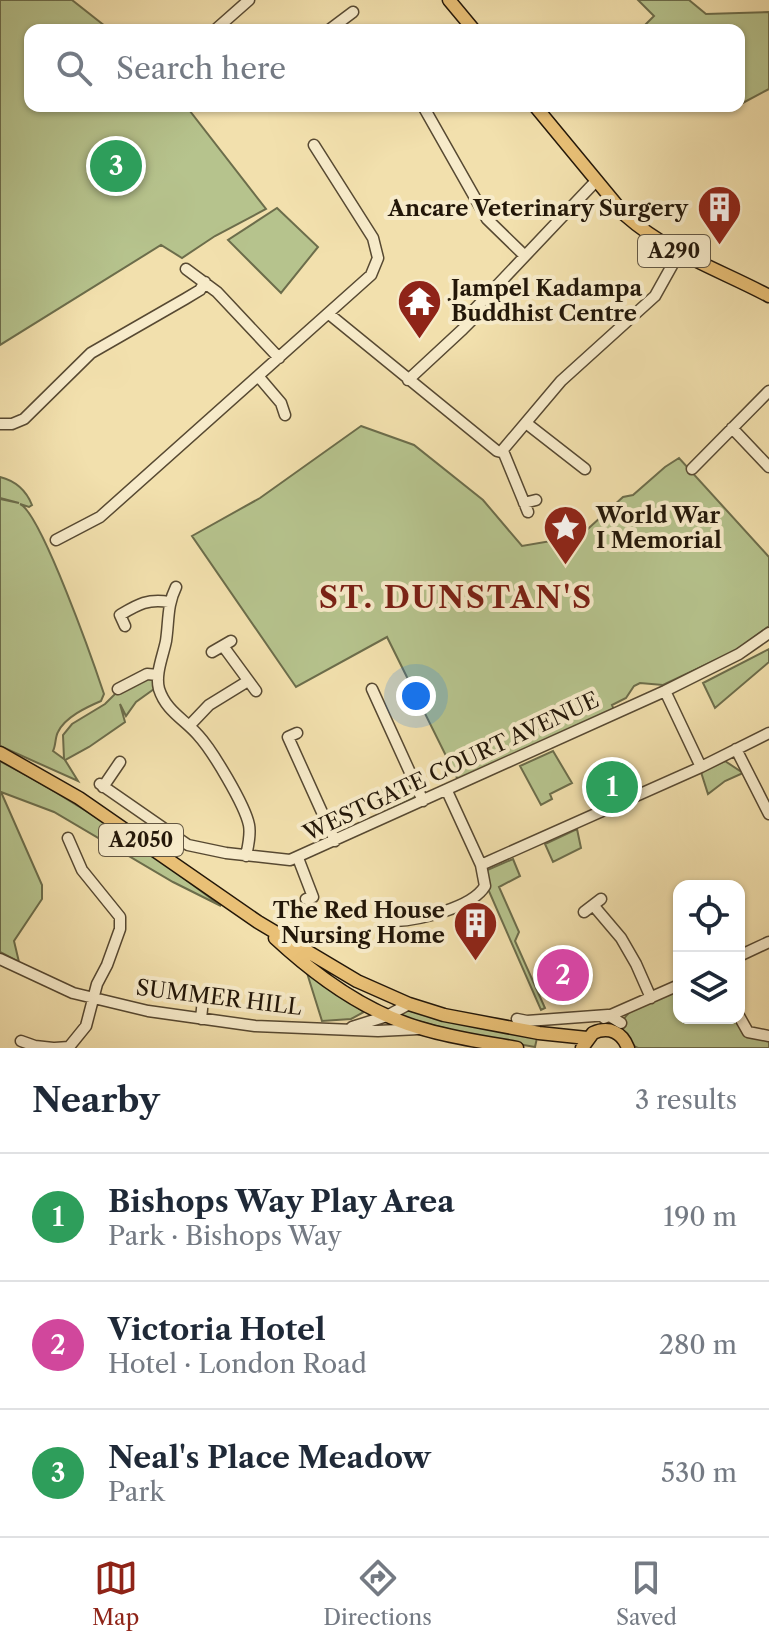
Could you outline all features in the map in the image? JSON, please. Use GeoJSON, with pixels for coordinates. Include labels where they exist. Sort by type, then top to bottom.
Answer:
{"type":"FeatureCollection","features":[{"type":"Feature","properties":{"kind":"main road"},"geometry":{"type":"LineString","coordinates":[[449,0],[469,24]]}},
{"type":"Feature","properties":{"kind":"main road","name":"A290"},"geometry":{"type":"LineString","coordinates":[[540,112],[596,181],[642,230],[679,253],[769,296]]}},
{"type":"Feature","properties":{"kind":"main road","name":"A2050"},"geometry":{"type":"LineString","coordinates":[[0,753],[79,798],[258,922],[357,981],[409,1004],[481,1024],[565,1037],[606,1029],[626,1039]]}},
{"type":"Feature","properties":{"kind":"main road","name":"A2050"},"geometry":{"type":"LineString","coordinates":[[258,922],[319,976],[387,1016],[421,1029],[517,1048]]}},
{"type":"Feature","properties":{"kind":"street"},"geometry":{"type":"LineString","coordinates":[[222,24],[249,0]]}},
{"type":"Feature","properties":{"kind":"street"},"geometry":{"type":"LineString","coordinates":[[335,24],[345,13]]}},
{"type":"Feature","properties":{"kind":"street"},"geometry":{"type":"LineString","coordinates":[[426,112],[487,219],[525,256]]}},
{"type":"Feature","properties":{"kind":"street"},"geometry":{"type":"LineString","coordinates":[[61,538],[100,517],[367,280],[377,264],[377,246],[362,218],[320,161],[314,145]]}},
{"type":"Feature","properties":{"kind":"street"},"geometry":{"type":"LineString","coordinates":[[408,380],[471,321],[472,312],[596,181]]}},
{"type":"Feature","properties":{"kind":"street"},"geometry":{"type":"LineString","coordinates":[[499,454],[561,381],[655,296],[679,253]]}},
{"type":"Feature","properties":{"kind":"street"},"geometry":{"type":"LineString","coordinates":[[186,269],[205,282],[279,358]]}},
{"type":"Feature","properties":{"kind":"street"},"geometry":{"type":"LineString","coordinates":[[0,424],[12,424],[24,419],[91,353],[192,295],[205,282]]}},
{"type":"Feature","properties":{"kind":"street"},"geometry":{"type":"LineString","coordinates":[[329,314],[499,454],[529,505]]}},
{"type":"Feature","properties":{"kind":"street"},"geometry":{"type":"LineString","coordinates":[[258,376],[281,403],[285,415]]}},
{"type":"Feature","properties":{"kind":"street"},"geometry":{"type":"LineString","coordinates":[[698,463],[769,391]]}},
{"type":"Feature","properties":{"kind":"street"},"geometry":{"type":"LineString","coordinates":[[526,423],[581,466]]}},
{"type":"Feature","properties":{"kind":"street"},"geometry":{"type":"LineString","coordinates":[[732,428],[769,467]]}},
{"type":"Feature","properties":{"kind":"street"},"geometry":{"type":"LineString","coordinates":[[176,587],[169,602],[166,640],[158,675],[159,689],[172,719],[189,726],[214,748],[249,825],[246,856]]}},
{"type":"Feature","properties":{"kind":"street"},"geometry":{"type":"LineString","coordinates":[[125,626],[120,615],[136,606],[152,600],[169,602]]}},
{"type":"Feature","properties":{"kind":"street","name":"WESTGATE COURT AVENUE"},"geometry":{"type":"LineString","coordinates":[[120,762],[101,786],[188,845],[279,860],[298,858],[665,691],[739,654],[769,633]]}},
{"type":"Feature","properties":{"kind":"street"},"geometry":{"type":"LineString","coordinates":[[212,652],[227,644],[256,691]]}},
{"type":"Feature","properties":{"kind":"street"},"geometry":{"type":"LineString","coordinates":[[118,689],[147,674],[158,675]]}},
{"type":"Feature","properties":{"kind":"street"},"geometry":{"type":"LineString","coordinates":[[189,726],[209,705],[248,681]]}},
{"type":"Feature","properties":{"kind":"street"},"geometry":{"type":"LineString","coordinates":[[665,691],[701,767]]}},
{"type":"Feature","properties":{"kind":"street"},"geometry":{"type":"LineString","coordinates":[[372,694],[423,801]]}},
{"type":"Feature","properties":{"kind":"street"},"geometry":{"type":"LineString","coordinates":[[297,733],[288,737],[335,841]]}},
{"type":"Feature","properties":{"kind":"street"},"geometry":{"type":"LineString","coordinates":[[481,865],[701,767],[769,733]]}},
{"type":"Feature","properties":{"kind":"street"},"geometry":{"type":"LineString","coordinates":[[736,749],[769,814]]}},
{"type":"Feature","properties":{"kind":"street"},"geometry":{"type":"LineString","coordinates":[[394,911],[395,921],[421,919],[476,896],[485,886],[481,865],[447,791]]}},
{"type":"Feature","properties":{"kind":"street"},"geometry":{"type":"LineString","coordinates":[[21,1041],[54,1048],[69,1047],[76,1040],[86,1026],[92,998],[120,929],[120,917],[82,870],[68,838]]}},
{"type":"Feature","properties":{"kind":"street"},"geometry":{"type":"LineString","coordinates":[[298,858],[313,897],[306,899]]}},
{"type":"Feature","properties":{"kind":"street"},"geometry":{"type":"LineString","coordinates":[[593,905],[651,998]]}},
{"type":"Feature","properties":{"kind":"street"},"geometry":{"type":"LineString","coordinates":[[745,953],[769,942]]}},
{"type":"Feature","properties":{"kind":"street","name":"SUMMER HILL"},"geometry":{"type":"LineString","coordinates":[[0,959],[45,981],[92,998],[201,1019],[255,1026],[378,1031],[421,1029]]}},
{"type":"Feature","properties":{"kind":"street"},"geometry":{"type":"LineString","coordinates":[[594,1029],[636,1004],[673,988]]}},
{"type":"Feature","properties":{"kind":"street"},"geometry":{"type":"LineString","coordinates":[[186,993],[203,999],[201,1019]]}},
{"type":"Feature","properties":{"kind":"street","name":"SUMMER HILL"},"geometry":{"type":"LineString","coordinates":[[342,1029],[387,1016],[409,1004]]}},
{"type":"Feature","properties":{"kind":"street"},"geometry":{"type":"LineString","coordinates":[[517,1019],[594,1029],[626,1039],[636,1004]]}},
{"type":"Feature","properties":{"kind":"street"},"geometry":{"type":"LineString","coordinates":[[744,1024],[748,1032],[769,1036]]}},
{"type":"Feature","properties":{"kind":"green space"},"geometry":{"type":"Polygon","coordinates":[[[0,0],[72,0],[102,24],[24,24],[24,112],[191,112],[266,209],[182,258],[161,245],[0,345],[0,0]]]}},
{"type":"Feature","properties":{"kind":"green space"},"geometry":{"type":"Polygon","coordinates":[[[638,0],[689,0],[706,14],[769,12],[769,89],[745,102],[745,24],[646,24],[654,16],[638,0]]]}},
{"type":"Feature","properties":{"kind":"green space"},"geometry":{"type":"Polygon","coordinates":[[[277,208],[318,247],[281,293],[228,240],[277,208]]]}},
{"type":"Feature","properties":{"kind":"green space"},"geometry":{"type":"Polygon","coordinates":[[[361,426],[414,445],[483,500],[522,546],[580,536],[623,497],[633,495],[679,458],[769,557],[769,626],[737,650],[663,685],[640,683],[634,686],[626,698],[612,705],[614,710],[459,782],[387,637],[296,687],[192,536],[260,498],[361,426]]]}},
{"type":"Feature","properties":{"kind":"green space"},"geometry":{"type":"Polygon","coordinates":[[[0,477],[16,484],[30,500],[32,505],[29,507],[20,504],[41,533],[53,560],[104,694],[101,701],[77,713],[61,727],[53,751],[64,759],[63,735],[72,724],[105,704],[116,693],[154,676],[154,689],[136,702],[126,716],[120,704],[125,722],[65,760],[78,781],[0,746],[0,499],[19,503],[0,498],[0,477]]]}},
{"type":"Feature","properties":{"kind":"green space"},"geometry":{"type":"Polygon","coordinates":[[[769,649],[769,662],[715,708],[703,683],[769,649]]]}},
{"type":"Feature","properties":{"kind":"green space"},"geometry":{"type":"Polygon","coordinates":[[[553,751],[572,783],[550,794],[552,799],[541,805],[520,766],[553,751]]]}},
{"type":"Feature","properties":{"kind":"green space"},"geometry":{"type":"Polygon","coordinates":[[[0,761],[114,829],[221,906],[173,882],[54,812],[1,792],[42,885],[42,899],[14,941],[19,962],[0,952],[0,761]]]}},
{"type":"Feature","properties":{"kind":"green space"},"geometry":{"type":"Polygon","coordinates":[[[725,761],[743,773],[725,781],[708,794],[701,772],[725,761]]]}},
{"type":"Feature","properties":{"kind":"green space"},"geometry":{"type":"Polygon","coordinates":[[[408,778],[416,797],[389,811],[380,790],[408,778]]]}},
{"type":"Feature","properties":{"kind":"green space"},"geometry":{"type":"Polygon","coordinates":[[[577,829],[581,848],[553,862],[545,844],[577,829]]]}},
{"type":"Feature","properties":{"kind":"green space"},"geometry":{"type":"Polygon","coordinates":[[[513,859],[520,876],[499,887],[519,932],[515,941],[545,1008],[541,1010],[488,889],[485,871],[513,859]]]}},
{"type":"Feature","properties":{"kind":"green space"},"geometry":{"type":"Polygon","coordinates":[[[307,973],[364,1012],[351,1019],[322,1021],[307,973]]]}},
{"type":"Feature","properties":{"kind":"green space"},"geometry":{"type":"Polygon","coordinates":[[[673,988],[673,1024],[742,1024],[769,1036],[769,1048],[638,1048],[627,1043],[619,1033],[627,1015],[642,1002],[673,988]]]}},
{"type":"Feature","properties":{"kind":"green space"},"geometry":{"type":"Polygon","coordinates":[[[407,1010],[537,1038],[535,1047],[473,1036],[396,1015],[407,1010]]]}},
{"type":"Feature","properties":{"kind":"place","name":"Neal's Place Meadow"},"geometry":{"type":"Point","coordinates":[116,166]}},
{"type":"Feature","properties":{"kind":"place","name":"Ancare Veterinary Surgery"},"geometry":{"type":"Point","coordinates":[719,247]}},
{"type":"Feature","properties":{"kind":"place","name":"Jampel Kadampa Buddhist Centre"},"geometry":{"type":"Point","coordinates":[420,340]}},
{"type":"Feature","properties":{"kind":"place","name":"World War I Memorial"},"geometry":{"type":"Point","coordinates":[565,567]}},
{"type":"Feature","properties":{"kind":"place","name":"Bishops Way Play Area"},"geometry":{"type":"Point","coordinates":[612,787]}},
{"type":"Feature","properties":{"kind":"place","name":"The Red House Nursing Home"},"geometry":{"type":"Point","coordinates":[476,962]}},
{"type":"Feature","properties":{"kind":"place","name":"Victoria Hotel"},"geometry":{"type":"Point","coordinates":[563,975]}},
{"type":"Feature","properties":{"kind":"district","name":"ST. DUNSTAN'S"},"geometry":{"type":"Point","coordinates":[456,598]}}]}
